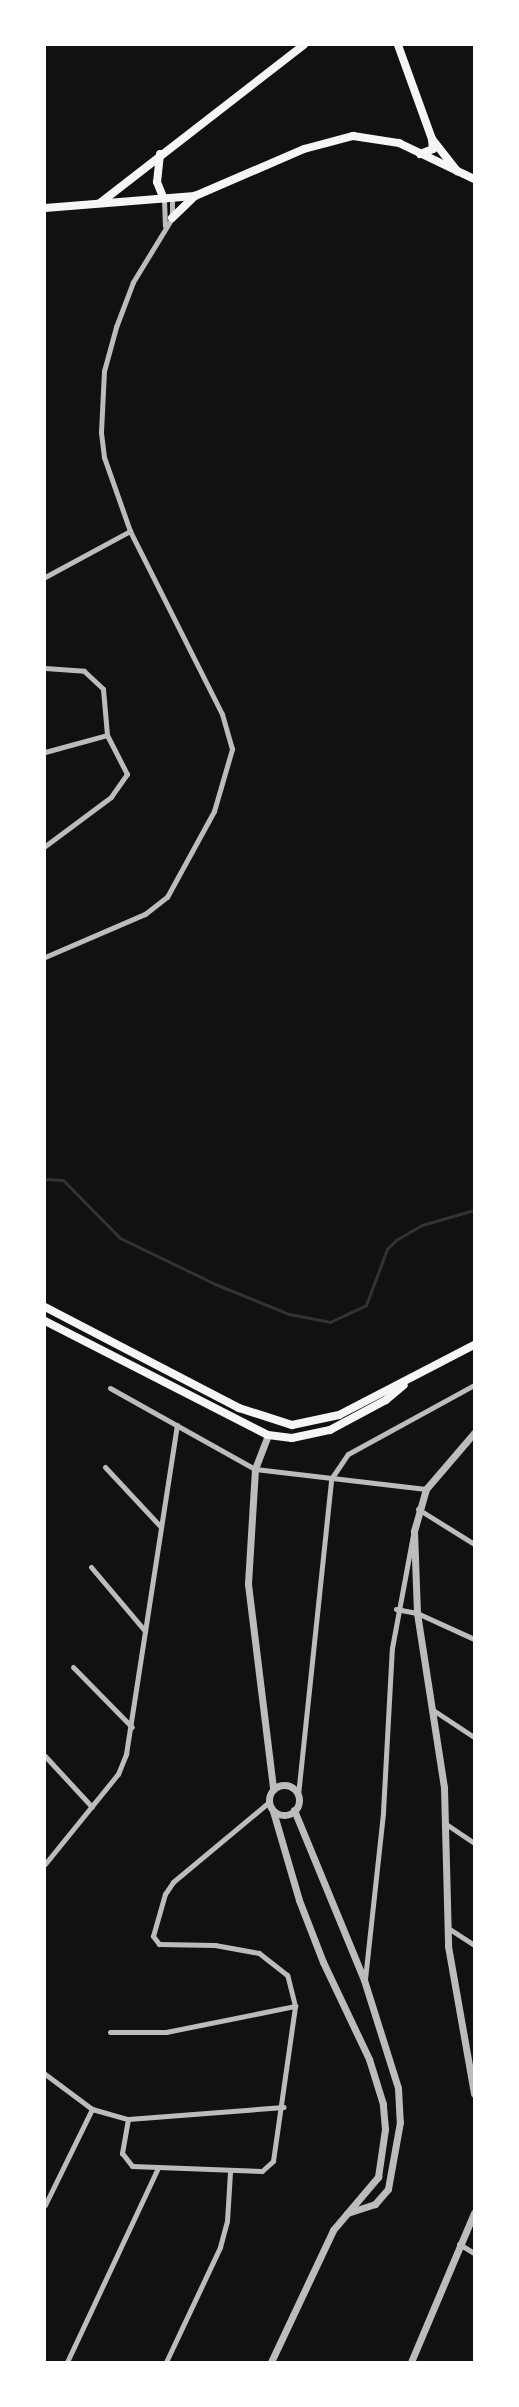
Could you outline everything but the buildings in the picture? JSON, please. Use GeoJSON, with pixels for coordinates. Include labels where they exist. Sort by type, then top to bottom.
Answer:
{"type":"FeatureCollection","features":[{"type":"Feature","properties":{"kind":"main road"},"geometry":{"type":"LineString","coordinates":[[99,204],[161,153],[304,45]]}},
{"type":"Feature","properties":{"kind":"main road"},"geometry":{"type":"LineString","coordinates":[[398,45],[432,139],[433,149],[420,154]]}},
{"type":"Feature","properties":{"kind":"main road"},"geometry":{"type":"LineString","coordinates":[[45,208],[195,196],[304,149],[353,136],[386,139],[474,179]]}},
{"type":"Feature","properties":{"kind":"main road"},"geometry":{"type":"LineString","coordinates":[[432,139],[457,171]]}},
{"type":"Feature","properties":{"kind":"main road"},"geometry":{"type":"LineString","coordinates":[[161,153],[156,182],[168,199]]}},
{"type":"Feature","properties":{"kind":"main road"},"geometry":{"type":"LineString","coordinates":[[172,218],[195,196]]}},
{"type":"Feature","properties":{"kind":"main road"},"geometry":{"type":"LineString","coordinates":[[45,1307],[239,1408],[280,1424],[325,1420],[474,1345]]}},
{"type":"Feature","properties":{"kind":"main road"},"geometry":{"type":"LineString","coordinates":[[45,1321],[268,1435],[291,1438],[330,1430],[386,1400],[414,1377]]}},
{"type":"Feature","properties":{"kind":"street"},"geometry":{"type":"LineString","coordinates":[[45,957],[145,914],[167,897],[214,811],[229,767],[232,749],[222,714],[130,531],[104,457],[99,405],[116,327],[134,282],[172,218],[168,199]]}},
{"type":"Feature","properties":{"kind":"street"},"geometry":{"type":"LineString","coordinates":[[165,229],[168,199]]}},
{"type":"Feature","properties":{"kind":"street"},"geometry":{"type":"LineString","coordinates":[[45,577],[130,531]]}},
{"type":"Feature","properties":{"kind":"street"},"geometry":{"type":"LineString","coordinates":[[45,668],[84,671],[103,688],[107,735],[126,768],[126,779],[111,797],[45,846]]}},
{"type":"Feature","properties":{"kind":"street"},"geometry":{"type":"LineString","coordinates":[[45,752],[107,735]]}},
{"type":"Feature","properties":{"kind":"street"},"geometry":{"type":"LineString","coordinates":[[344,2214],[375,2204],[383,2198],[391,2177],[400,2122],[398,2088],[364,1980],[294,1810],[298,1795],[332,1479],[348,1454],[474,1385]]}},
{"type":"Feature","properties":{"kind":"street"},"geometry":{"type":"LineString","coordinates":[[110,1388],[255,1469],[426,1489]]}},
{"type":"Feature","properties":{"kind":"street"},"geometry":{"type":"LineString","coordinates":[[45,1864],[117,1774],[132,1727],[177,1425]]}},
{"type":"Feature","properties":{"kind":"street"},"geometry":{"type":"LineString","coordinates":[[364,1980],[383,1812],[396,1609],[418,1509],[426,1489],[471,1441],[474,1433]]}},
{"type":"Feature","properties":{"kind":"street"},"geometry":{"type":"LineString","coordinates":[[128,2119],[122,2153],[126,2162],[158,2170],[230,2172],[262,2171],[273,2161],[284,2107],[295,2006],[287,1975],[259,1953],[214,1945],[159,1944],[153,1936],[165,1894],[173,1882],[269,1802],[273,1789],[248,1584],[255,1469],[268,1435]]}},
{"type":"Feature","properties":{"kind":"street"},"geometry":{"type":"LineString","coordinates":[[105,1467],[161,1527]]}},
{"type":"Feature","properties":{"kind":"street"},"geometry":{"type":"LineString","coordinates":[[418,1509],[474,1544]]}},
{"type":"Feature","properties":{"kind":"street"},"geometry":{"type":"LineString","coordinates":[[414,1531],[417,1612],[433,1710],[446,1824],[450,1962],[471,2053],[474,2094]]}},
{"type":"Feature","properties":{"kind":"street"},"geometry":{"type":"LineString","coordinates":[[91,1567],[145,1631]]}},
{"type":"Feature","properties":{"kind":"street"},"geometry":{"type":"LineString","coordinates":[[396,1609],[417,1612],[474,1639]]}},
{"type":"Feature","properties":{"kind":"street"},"geometry":{"type":"LineString","coordinates":[[74,1667],[132,1727]]}},
{"type":"Feature","properties":{"kind":"street"},"geometry":{"type":"LineString","coordinates":[[433,1710],[474,1737]]}},
{"type":"Feature","properties":{"kind":"street"},"geometry":{"type":"LineString","coordinates":[[45,1756],[92,1807]]}},
{"type":"Feature","properties":{"kind":"street"},"geometry":{"type":"LineString","coordinates":[[273,1789],[287,1785],[298,1795]]}},
{"type":"Feature","properties":{"kind":"street"},"geometry":{"type":"LineString","coordinates":[[269,1802],[299,1900],[322,1962],[360,2036],[377,2080],[385,2128],[378,2177],[344,2214],[271,2362]]}},
{"type":"Feature","properties":{"kind":"street"},"geometry":{"type":"LineString","coordinates":[[273,1810],[286,1815],[294,1810]]}},
{"type":"Feature","properties":{"kind":"street"},"geometry":{"type":"LineString","coordinates":[[446,1824],[474,1843]]}},
{"type":"Feature","properties":{"kind":"street"},"geometry":{"type":"LineString","coordinates":[[448,1928],[474,1945]]}},
{"type":"Feature","properties":{"kind":"street"},"geometry":{"type":"LineString","coordinates":[[110,2032],[166,2032],[295,2006]]}},
{"type":"Feature","properties":{"kind":"street"},"geometry":{"type":"LineString","coordinates":[[45,2074],[92,2109],[128,2119],[284,2107]]}},
{"type":"Feature","properties":{"kind":"street"},"geometry":{"type":"LineString","coordinates":[[45,2205],[92,2109]]}},
{"type":"Feature","properties":{"kind":"street"},"geometry":{"type":"LineString","coordinates":[[67,2362],[158,2170]]}},
{"type":"Feature","properties":{"kind":"street"},"geometry":{"type":"LineString","coordinates":[[166,2362],[220,2247],[227,2221],[230,2172]]}},
{"type":"Feature","properties":{"kind":"street"},"geometry":{"type":"LineString","coordinates":[[378,2177],[391,2177]]}},
{"type":"Feature","properties":{"kind":"street"},"geometry":{"type":"LineString","coordinates":[[411,2362],[474,2213]]}},
{"type":"Feature","properties":{"kind":"street"},"geometry":{"type":"LineString","coordinates":[[459,2244],[474,2253]]}},
{"type":"Feature","properties":{"kind":"waterway"},"geometry":{"type":"LineString","coordinates":[[45,1179],[63,1180],[120,1238],[215,1284],[289,1314],[330,1322],[366,1305],[387,1249],[396,1240],[422,1225],[474,1210]]}}]}
